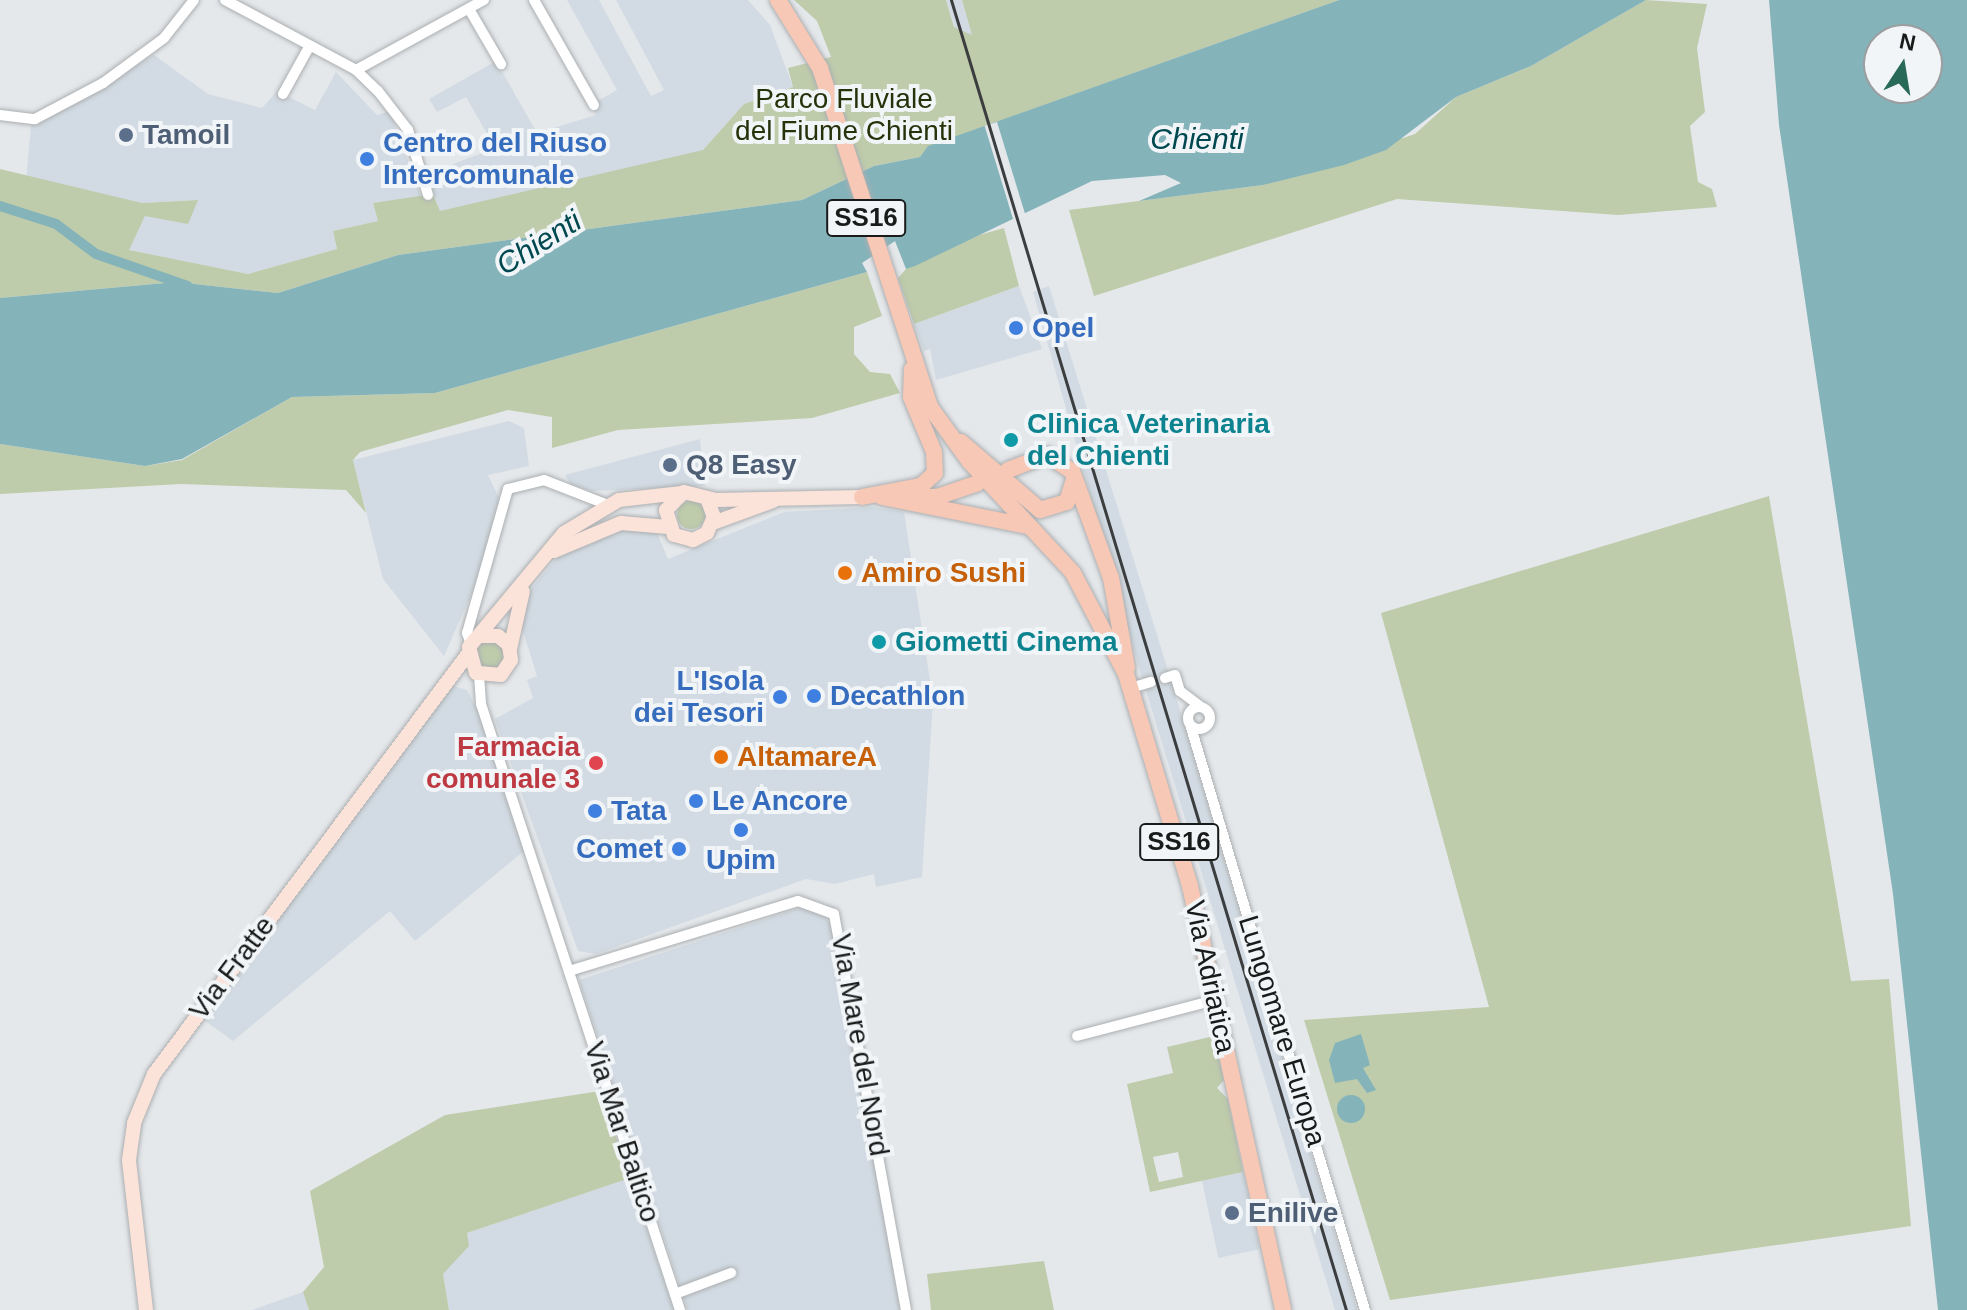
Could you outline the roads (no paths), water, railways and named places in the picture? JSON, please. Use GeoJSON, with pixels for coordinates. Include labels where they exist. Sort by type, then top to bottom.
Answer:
{"type":"FeatureCollection","features":[{"type":"Feature","properties":{"kind":"main road","name":"SS16"},"geometry":{"type":"LineString","coordinates":[[778,0],[824,80],[910,362],[945,433],[1035,531]]}},
{"type":"Feature","properties":{"kind":"main road"},"geometry":{"type":"LineString","coordinates":[[862,497],[921,486],[935,473],[934,452],[911,397],[910,362]]}},
{"type":"Feature","properties":{"kind":"main road"},"geometry":{"type":"LineString","coordinates":[[945,433],[1040,510],[1067,502],[1074,477]]}},
{"type":"Feature","properties":{"kind":"main road"},"geometry":{"type":"LineString","coordinates":[[1008,470],[1051,455],[1074,477],[1114,591],[1129,681]]}},
{"type":"Feature","properties":{"kind":"main road"},"geometry":{"type":"LineString","coordinates":[[862,497],[937,497],[978,483]]}},
{"type":"Feature","properties":{"kind":"main road"},"geometry":{"type":"LineString","coordinates":[[668,527],[667,508],[680,493]]}},
{"type":"Feature","properties":{"kind":"main road","name":"Via Fratte"},"geometry":{"type":"LineString","coordinates":[[148,1306],[129,1160],[134,1123],[154,1074],[451,681],[473,645],[573,525],[608,505],[680,493],[707,498],[862,497]]}},
{"type":"Feature","properties":{"kind":"main road","name":"Via Fratte"},"geometry":{"type":"LineString","coordinates":[[544,558],[621,523],[668,527],[693,540],[713,523],[787,497]]}},
{"type":"Feature","properties":{"kind":"main road"},"geometry":{"type":"LineString","coordinates":[[882,497],[924,510],[1004,517],[1035,531]]}},
{"type":"Feature","properties":{"kind":"main road"},"geometry":{"type":"LineString","coordinates":[[707,498],[713,523]]}},
{"type":"Feature","properties":{"kind":"main road","name":"Via Adriatica"},"geometry":{"type":"LineString","coordinates":[[1035,531],[1089,597],[1129,681],[1183,859],[1283,1310]]}},
{"type":"Feature","properties":{"kind":"main road","name":"Via Fratte"},"geometry":{"type":"LineString","coordinates":[[484,675],[508,667],[528,580]]}},
{"type":"Feature","properties":{"kind":"main road"},"geometry":{"type":"LineString","coordinates":[[451,681],[484,675],[473,645],[498,636],[510,649]]}},
{"type":"Feature","properties":{"kind":"street"},"geometry":{"type":"LineString","coordinates":[[0,115],[28,119],[151,50],[194,0]]}},
{"type":"Feature","properties":{"kind":"street"},"geometry":{"type":"LineString","coordinates":[[225,0],[356,70],[408,130],[428,195]]}},
{"type":"Feature","properties":{"kind":"street"},"geometry":{"type":"LineString","coordinates":[[356,70],[484,0]]}},
{"type":"Feature","properties":{"kind":"street"},"geometry":{"type":"LineString","coordinates":[[534,0],[594,105]]}},
{"type":"Feature","properties":{"kind":"street"},"geometry":{"type":"LineString","coordinates":[[469,9],[501,64]]}},
{"type":"Feature","properties":{"kind":"street"},"geometry":{"type":"LineString","coordinates":[[283,94],[309,47]]}},
{"type":"Feature","properties":{"kind":"street"},"geometry":{"type":"LineString","coordinates":[[473,645],[467,633],[508,489],[544,480],[608,505]]}},
{"type":"Feature","properties":{"kind":"street","name":"Via Mar Baltico"},"geometry":{"type":"LineString","coordinates":[[484,675],[481,704],[680,1310]]}},
{"type":"Feature","properties":{"kind":"street"},"geometry":{"type":"LineString","coordinates":[[1170,677],[1180,691],[1209,715],[1198,753]]}},
{"type":"Feature","properties":{"kind":"street"},"geometry":{"type":"LineString","coordinates":[[1129,681],[1151,682]]}},
{"type":"Feature","properties":{"kind":"street"},"geometry":{"type":"LineString","coordinates":[[1201,707],[1191,710],[1190,724],[1204,727]]}},
{"type":"Feature","properties":{"kind":"street","name":"Lungomare Europa"},"geometry":{"type":"LineString","coordinates":[[1190,724],[1365,1310]]}},
{"type":"Feature","properties":{"kind":"street","name":"Via Mare del Nord"},"geometry":{"type":"LineString","coordinates":[[569,971],[798,901],[834,914],[906,1310]]}},
{"type":"Feature","properties":{"kind":"street"},"geometry":{"type":"LineString","coordinates":[[1077,1036],[1215,1000]]}},
{"type":"Feature","properties":{"kind":"street"},"geometry":{"type":"LineString","coordinates":[[675,1294],[731,1273]]}},
{"type":"Feature","properties":{"kind":"water","name":"Chienti"},"geometry":{"type":"Polygon","coordinates":[[[1339,0],[1646,0],[1531,66],[1456,97],[1386,150],[1344,165],[1263,185],[1139,201],[1181,183],[1165,175],[1092,181],[906,269],[895,241],[862,263],[867,272],[435,393],[292,397],[182,459],[145,466],[0,444],[0,298],[176,282],[278,293],[398,255],[802,200],[874,166],[920,157],[928,146],[1339,0]]]}},
{"type":"Feature","properties":{"kind":"water"},"geometry":{"type":"Polygon","coordinates":[[[1769,0],[1967,0],[1967,1310],[1938,1310],[1893,894],[1779,125],[1769,0]]]}},
{"type":"Feature","properties":{"kind":"water"},"geometry":{"type":"Polygon","coordinates":[[[1361,1034],[1370,1065],[1363,1068],[1376,1090],[1367,1093],[1357,1079],[1335,1083],[1329,1060],[1335,1043],[1361,1034]]]}},
{"type":"Feature","properties":{"kind":"water"},"geometry":{"type":"Polygon","coordinates":[[[1351,1095],[1361,1099],[1365,1109],[1361,1119],[1351,1123],[1341,1119],[1337,1109],[1341,1099],[1351,1095]]]}},
{"type":"Feature","properties":{"kind":"waterway"},"geometry":{"type":"LineString","coordinates":[[0,206],[56,224],[96,254],[188,286]]}},
{"type":"Feature","properties":{"kind":"railway"},"geometry":{"type":"LineString","coordinates":[[951,0],[1346,1310]]}},
{"type":"Feature","properties":{"kind":"place","name":"Tamoil"},"geometry":{"type":"Point","coordinates":[126,135]}},
{"type":"Feature","properties":{"kind":"place","name":"Centro del Riuso Intercomunale"},"geometry":{"type":"Point","coordinates":[367,159]}},
{"type":"Feature","properties":{"kind":"place","name":"Opel"},"geometry":{"type":"Point","coordinates":[1016,328]}},
{"type":"Feature","properties":{"kind":"place","name":"Clinica Veterinaria del Chienti"},"geometry":{"type":"Point","coordinates":[1011,440]}},
{"type":"Feature","properties":{"kind":"place","name":"Q8 Easy"},"geometry":{"type":"Point","coordinates":[670,465]}},
{"type":"Feature","properties":{"kind":"place","name":"Amiro Sushi"},"geometry":{"type":"Point","coordinates":[845,573]}},
{"type":"Feature","properties":{"kind":"place","name":"Giometti Cinema"},"geometry":{"type":"Point","coordinates":[879,642]}},
{"type":"Feature","properties":{"kind":"place","name":"Decathlon"},"geometry":{"type":"Point","coordinates":[814,696]}},
{"type":"Feature","properties":{"kind":"place","name":"L'Isola dei Tesori"},"geometry":{"type":"Point","coordinates":[780,697]}},
{"type":"Feature","properties":{"kind":"place","name":"AltamareA"},"geometry":{"type":"Point","coordinates":[721,757]}},
{"type":"Feature","properties":{"kind":"place","name":"Farmacia comunale 3"},"geometry":{"type":"Point","coordinates":[596,763]}},
{"type":"Feature","properties":{"kind":"place","name":"Le Ancore"},"geometry":{"type":"Point","coordinates":[696,801]}},
{"type":"Feature","properties":{"kind":"place","name":"Tata"},"geometry":{"type":"Point","coordinates":[595,811]}},
{"type":"Feature","properties":{"kind":"place","name":"Upim"},"geometry":{"type":"Point","coordinates":[741,830]}},
{"type":"Feature","properties":{"kind":"place","name":"Comet"},"geometry":{"type":"Point","coordinates":[679,849]}},
{"type":"Feature","properties":{"kind":"place","name":"Enilive"},"geometry":{"type":"Point","coordinates":[1232,1213]}},
{"type":"Feature","properties":{"kind":"park label","name":"Parco Fluviale del Fiume Chienti"},"geometry":{"type":"Point","coordinates":[844,115]}}]}
